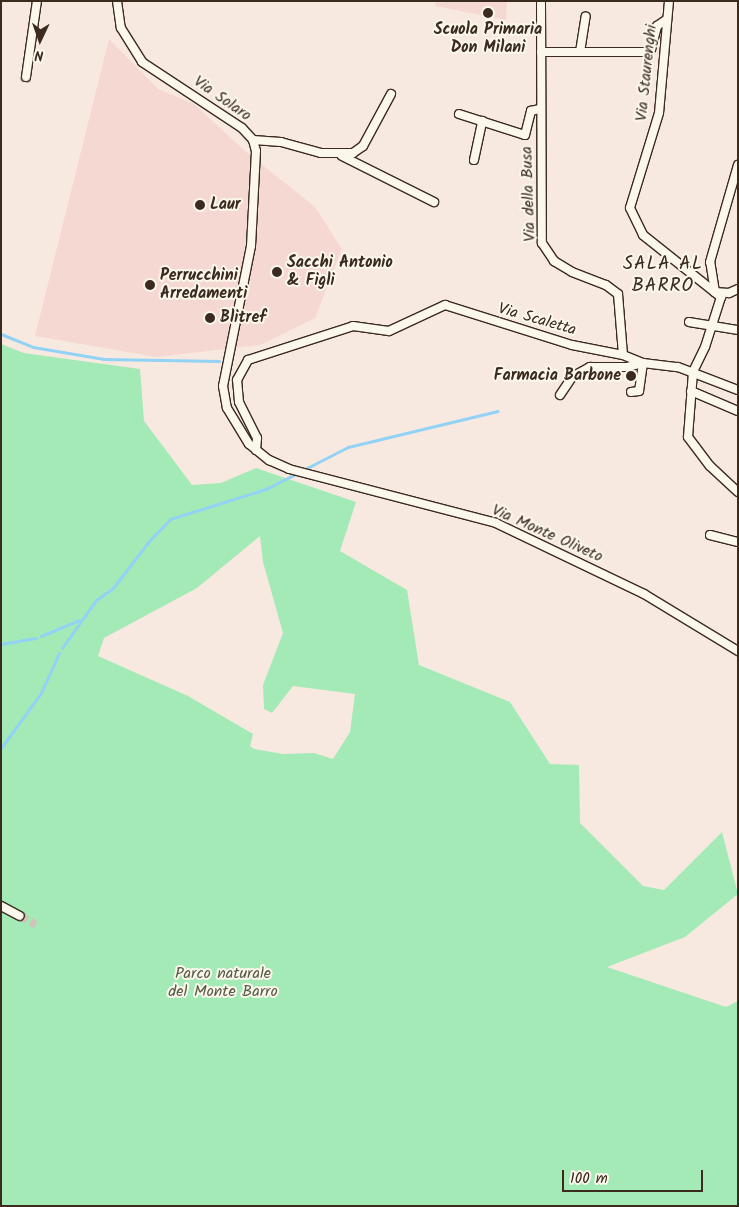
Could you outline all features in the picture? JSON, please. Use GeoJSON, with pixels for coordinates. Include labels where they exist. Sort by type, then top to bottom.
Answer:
{"type":"FeatureCollection","features":[{"type":"Feature","properties":{"kind":"street"},"geometry":{"type":"LineString","coordinates":[[26,77],[37,1]]}},
{"type":"Feature","properties":{"kind":"street","name":"Via Solaro"},"geometry":{"type":"LineString","coordinates":[[117,1],[121,28],[142,62],[242,128],[253,140],[257,167],[254,217],[223,386],[227,408],[249,444]]}},
{"type":"Feature","properties":{"kind":"street","name":"Via della Busa"},"geometry":{"type":"LineString","coordinates":[[541,1],[542,243],[554,261],[572,272],[606,284],[618,294],[623,355]]}},
{"type":"Feature","properties":{"kind":"street","name":"Via Staurenghi"},"geometry":{"type":"LineString","coordinates":[[669,1],[659,114],[630,208],[643,235],[715,292]]}},
{"type":"Feature","properties":{"kind":"street"},"geometry":{"type":"LineString","coordinates":[[580,52],[586,16]]}},
{"type":"Feature","properties":{"kind":"street"},"geometry":{"type":"LineString","coordinates":[[541,52],[646,52],[651,49],[657,26],[666,20]]}},
{"type":"Feature","properties":{"kind":"street"},"geometry":{"type":"LineString","coordinates":[[340,155],[353,153],[363,146],[391,94]]}},
{"type":"Feature","properties":{"kind":"street","name":"Via della Busa"},"geometry":{"type":"LineString","coordinates":[[459,114],[525,135],[531,111],[540,108]]}},
{"type":"Feature","properties":{"kind":"street"},"geometry":{"type":"LineString","coordinates":[[474,160],[482,121]]}},
{"type":"Feature","properties":{"kind":"street"},"geometry":{"type":"LineString","coordinates":[[253,140],[281,142],[340,155],[434,202]]}},
{"type":"Feature","properties":{"kind":"street"},"geometry":{"type":"LineString","coordinates":[[738,165],[710,262],[715,292],[721,297],[700,359],[693,372],[688,437],[710,466],[738,492]]}},
{"type":"Feature","properties":{"kind":"street"},"geometry":{"type":"LineString","coordinates":[[715,292],[729,293],[738,288]]}},
{"type":"Feature","properties":{"kind":"street","name":"Via Scaletta"},"geometry":{"type":"LineString","coordinates":[[256,450],[257,438],[239,402],[237,380],[248,360],[318,335],[353,326],[389,332],[445,305],[572,345],[623,355],[643,363]]}},
{"type":"Feature","properties":{"kind":"street"},"geometry":{"type":"LineString","coordinates":[[689,322],[738,330]]}},
{"type":"Feature","properties":{"kind":"street"},"geometry":{"type":"LineString","coordinates":[[631,392],[639,391],[643,363]]}},
{"type":"Feature","properties":{"kind":"street"},"geometry":{"type":"LineString","coordinates":[[560,394],[572,377],[590,367],[627,367],[643,363],[678,367],[738,390]]}},
{"type":"Feature","properties":{"kind":"street"},"geometry":{"type":"LineString","coordinates":[[691,391],[738,411]]}},
{"type":"Feature","properties":{"kind":"street","name":"Via Monte Oliveto"},"geometry":{"type":"LineString","coordinates":[[249,444],[269,460],[289,468],[496,523],[644,594],[738,651]]}},
{"type":"Feature","properties":{"kind":"street"},"geometry":{"type":"LineString","coordinates":[[710,535],[738,542]]}},
{"type":"Feature","properties":{"kind":"street"},"geometry":{"type":"LineString","coordinates":[[1,906],[20,916]]}},
{"type":"Feature","properties":{"kind":"shaded area","name":"Scuola Primaria Don Milani"},"geometry":{"type":"Polygon","coordinates":[[[436,1],[507,1],[506,20],[435,6],[436,1]]]}},
{"type":"Feature","properties":{"kind":"shaded area"},"geometry":{"type":"Polygon","coordinates":[[[109,39],[158,89],[194,104],[245,151],[315,207],[342,249],[315,318],[260,345],[156,357],[35,336],[109,39]]]}},
{"type":"Feature","properties":{"kind":"green space","name":"Parco naturale del Monte Barro"},"geometry":{"type":"Polygon","coordinates":[[[1,344],[24,353],[140,369],[144,421],[192,485],[221,483],[256,468],[356,502],[340,551],[407,590],[419,665],[510,702],[550,764],[579,765],[580,823],[643,886],[664,890],[722,832],[738,894],[685,937],[607,967],[726,1007],[738,1001],[738,1206],[1,1206],[1,344]],[[260,536],[197,588],[104,638],[98,656],[188,696],[253,734],[250,746],[254,749],[283,754],[314,753],[333,759],[350,732],[355,694],[293,686],[272,713],[264,709],[263,685],[283,633],[263,562],[260,536]]]}},
{"type":"Feature","properties":{"kind":"waterway"},"geometry":{"type":"LineString","coordinates":[[1,334],[33,347],[104,359],[219,361]]}},
{"type":"Feature","properties":{"kind":"waterway"},"geometry":{"type":"LineString","coordinates":[[303,470],[348,447],[498,411]]}},
{"type":"Feature","properties":{"kind":"waterway"},"geometry":{"type":"LineString","coordinates":[[62,648],[96,600],[113,588],[149,541],[170,519],[266,489],[298,473]]}},
{"type":"Feature","properties":{"kind":"waterway"},"geometry":{"type":"LineString","coordinates":[[41,636],[79,620]]}},
{"type":"Feature","properties":{"kind":"waterway"},"geometry":{"type":"LineString","coordinates":[[1,644],[35,638]]}},
{"type":"Feature","properties":{"kind":"waterway"},"geometry":{"type":"LineString","coordinates":[[1,748],[41,693],[59,653]]}},
{"type":"Feature","properties":{"kind":"tunnel"},"geometry":{"type":"LineString","coordinates":[[20,916],[36,925]]}},
{"type":"Feature","properties":{"kind":"place","name":"Scuola Primaria Don Milani"},"geometry":{"type":"Point","coordinates":[488,13]}},
{"type":"Feature","properties":{"kind":"place","name":"Laur"},"geometry":{"type":"Point","coordinates":[200,205]}},
{"type":"Feature","properties":{"kind":"place","name":"Sacchi Antonio & Figli"},"geometry":{"type":"Point","coordinates":[277,272]}},
{"type":"Feature","properties":{"kind":"place","name":"Perrucchini Arredamenti"},"geometry":{"type":"Point","coordinates":[150,285]}},
{"type":"Feature","properties":{"kind":"place","name":"Blitref"},"geometry":{"type":"Point","coordinates":[210,318]}},
{"type":"Feature","properties":{"kind":"place","name":"Farmacia Barbone"},"geometry":{"type":"Point","coordinates":[631,376]}},
{"type":"Feature","properties":{"kind":"district","name":"SALA AL BARRO"},"geometry":{"type":"Point","coordinates":[663,276]}}]}
